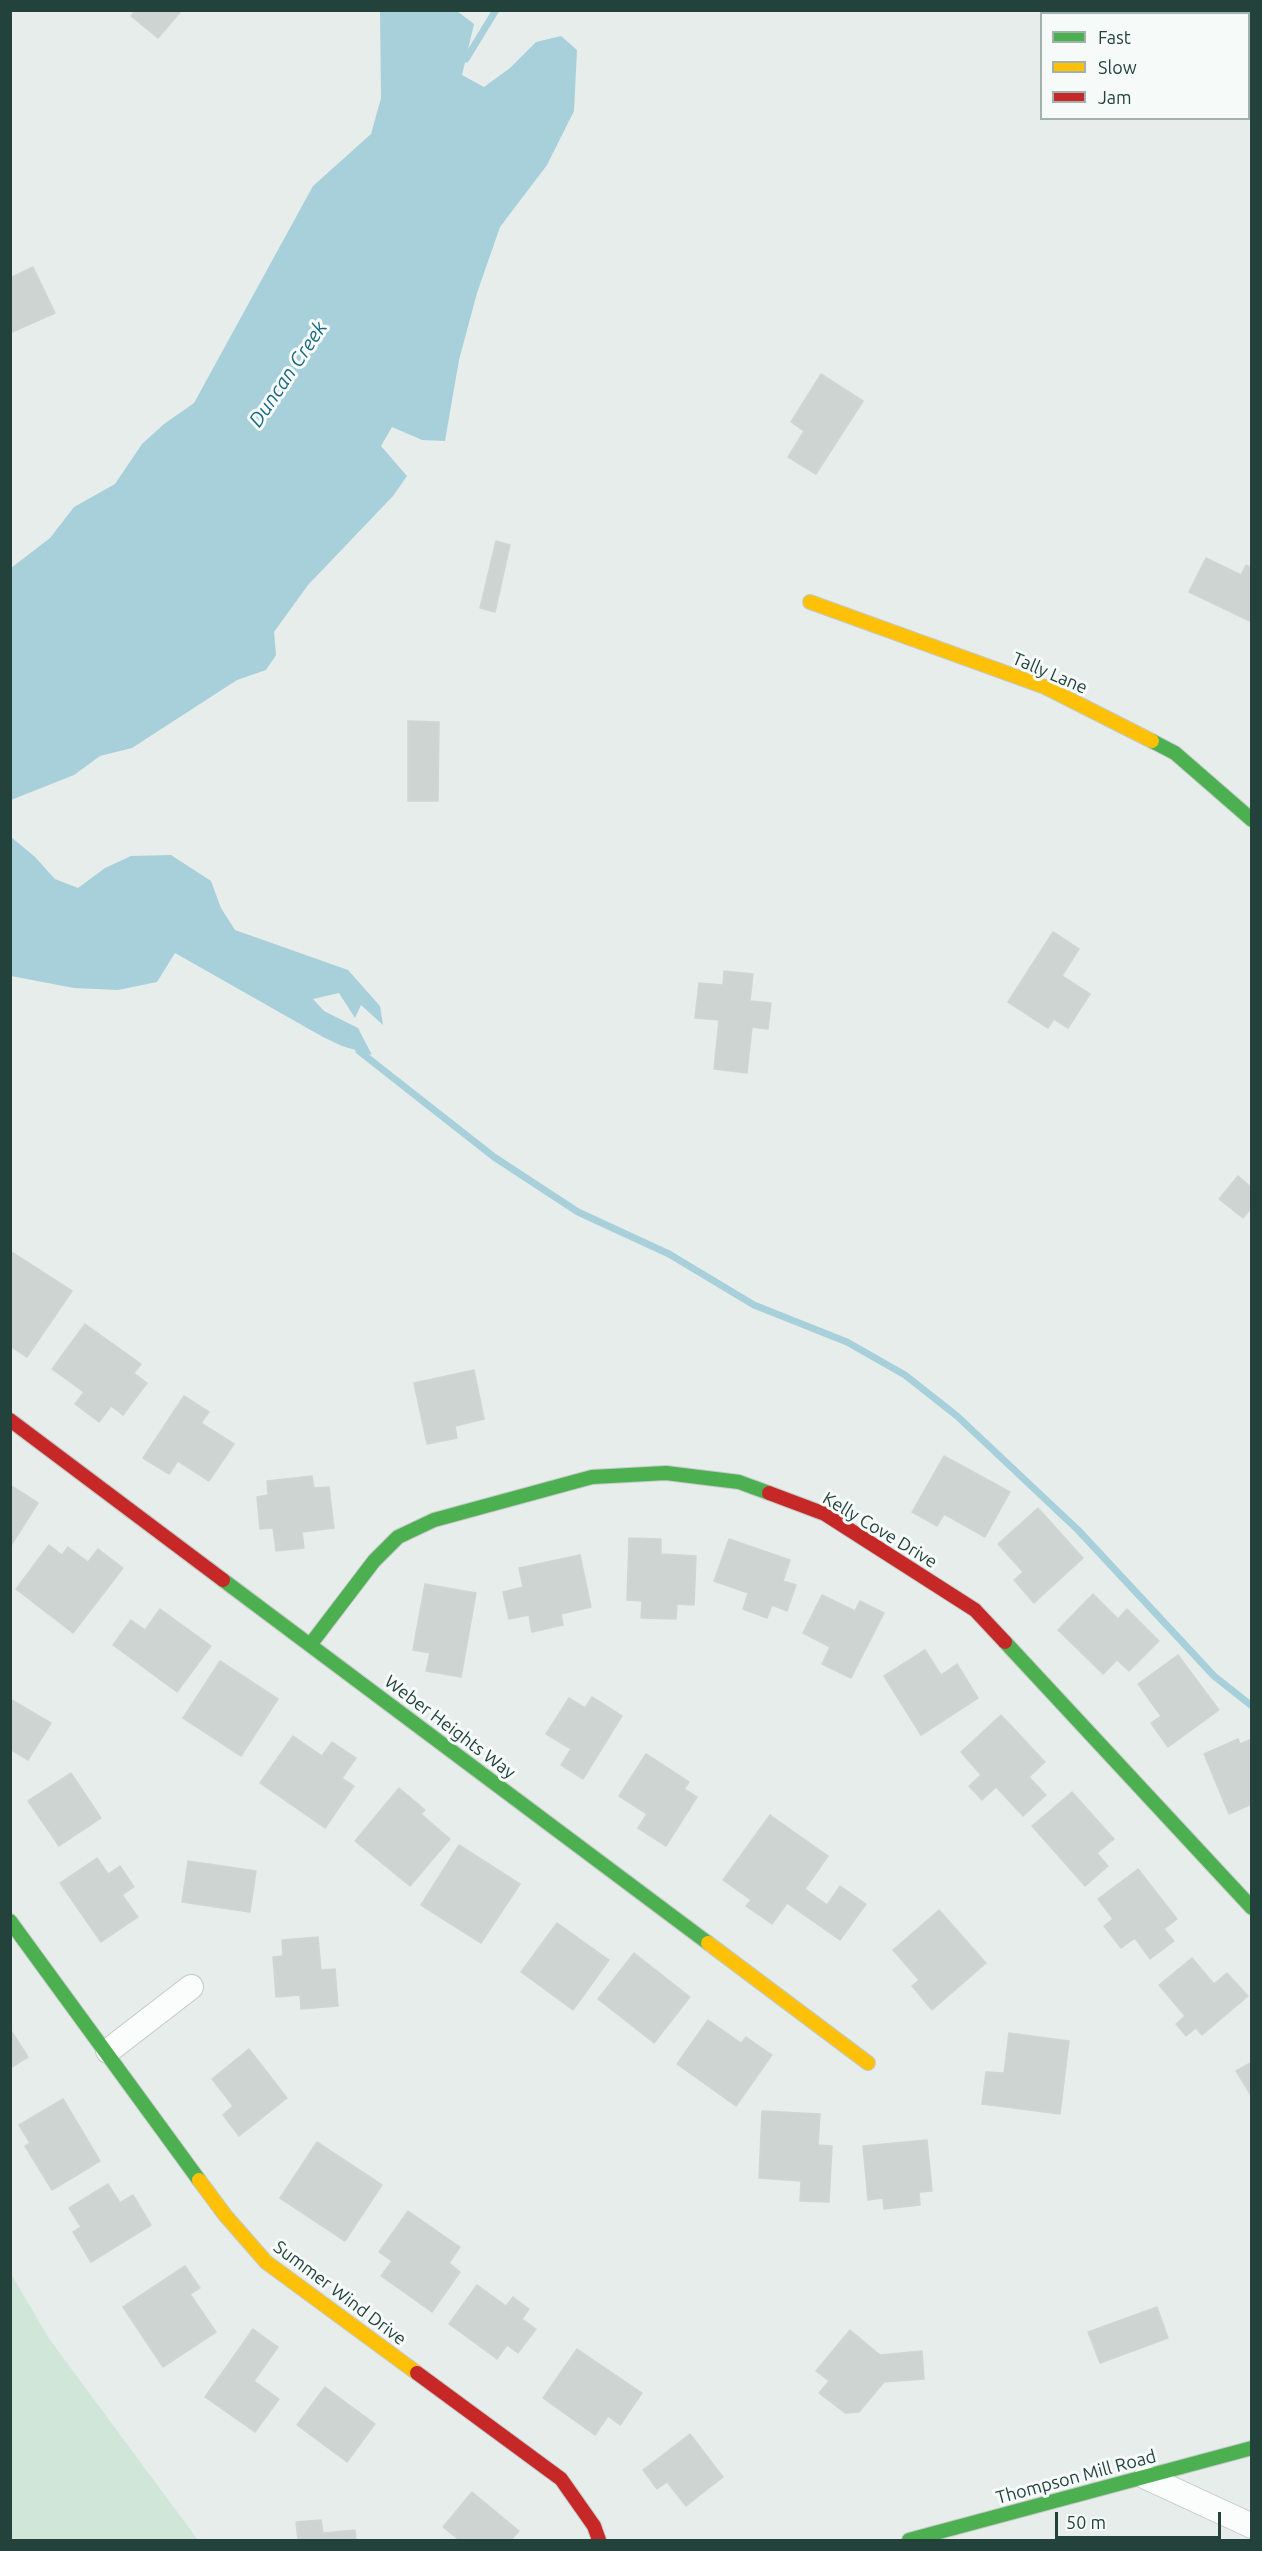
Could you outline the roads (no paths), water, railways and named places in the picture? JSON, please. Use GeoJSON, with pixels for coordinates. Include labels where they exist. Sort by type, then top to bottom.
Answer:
{"type":"FeatureCollection","features":[{"type":"Feature","properties":{"kind":"street","name":"Tally Lane"},"geometry":{"type":"LineString","coordinates":[[810,602],[1045,687],[1175,753],[1251,820]]}},
{"type":"Feature","properties":{"kind":"street","name":"Weber Heights Way"},"geometry":{"type":"LineString","coordinates":[[10,1420],[868,2063]]}},
{"type":"Feature","properties":{"kind":"street","name":"Kelly Cove Drive"},"geometry":{"type":"LineString","coordinates":[[310,1645],[374,1562],[390,1545],[398,1537],[434,1520],[592,1477],[666,1473],[739,1482],[825,1514],[975,1610],[1251,1908]]}},
{"type":"Feature","properties":{"kind":"street","name":"Summer Wind Drive"},"geometry":{"type":"LineString","coordinates":[[10,1920],[108,2051],[225,2215],[266,2262],[561,2479],[594,2526],[599,2541]]}},
{"type":"Feature","properties":{"kind":"street"},"geometry":{"type":"LineString","coordinates":[[108,2051],[190,1987]]}},
{"type":"Feature","properties":{"kind":"street","name":"Thompson Mill Road"},"geometry":{"type":"LineString","coordinates":[[909,2541],[1251,2448]]}},
{"type":"Feature","properties":{"kind":"street"},"geometry":{"type":"LineString","coordinates":[[1146,2477],[1251,2526]]}},
{"type":"Feature","properties":{"kind":"water"},"geometry":{"type":"Polygon","coordinates":[[[380,11],[457,11],[474,24],[462,75],[484,87],[510,68],[536,42],[561,36],[577,50],[574,111],[547,165],[500,227],[477,293],[459,360],[445,441],[422,440],[392,427],[381,446],[407,476],[393,496],[308,585],[274,632],[276,655],[266,670],[237,680],[132,748],[100,756],[74,775],[11,800],[11,568],[50,538],[74,507],[115,484],[142,444],[164,424],[194,403],[313,186],[371,134],[381,98],[380,11]]]}},
{"type":"Feature","properties":{"kind":"water"},"geometry":{"type":"Polygon","coordinates":[[[11,837],[35,857],[55,879],[78,888],[105,868],[131,856],[171,855],[211,881],[221,908],[235,930],[348,970],[380,1006],[383,1025],[361,1005],[355,1018],[339,993],[313,999],[324,1011],[358,1028],[372,1055],[342,1046],[323,1037],[175,953],[157,982],[118,990],[74,988],[11,976],[11,837]]]}},
{"type":"Feature","properties":{"kind":"waterway","name":"Duncan Creek"},"geometry":{"type":"LineString","coordinates":[[466,59],[496,10]]}},
{"type":"Feature","properties":{"kind":"waterway"},"geometry":{"type":"LineString","coordinates":[[359,1051],[494,1157],[578,1212],[669,1254],[754,1305],[847,1342],[905,1375],[957,1416],[1078,1530],[1214,1676],[1252,1706]]}}]}
